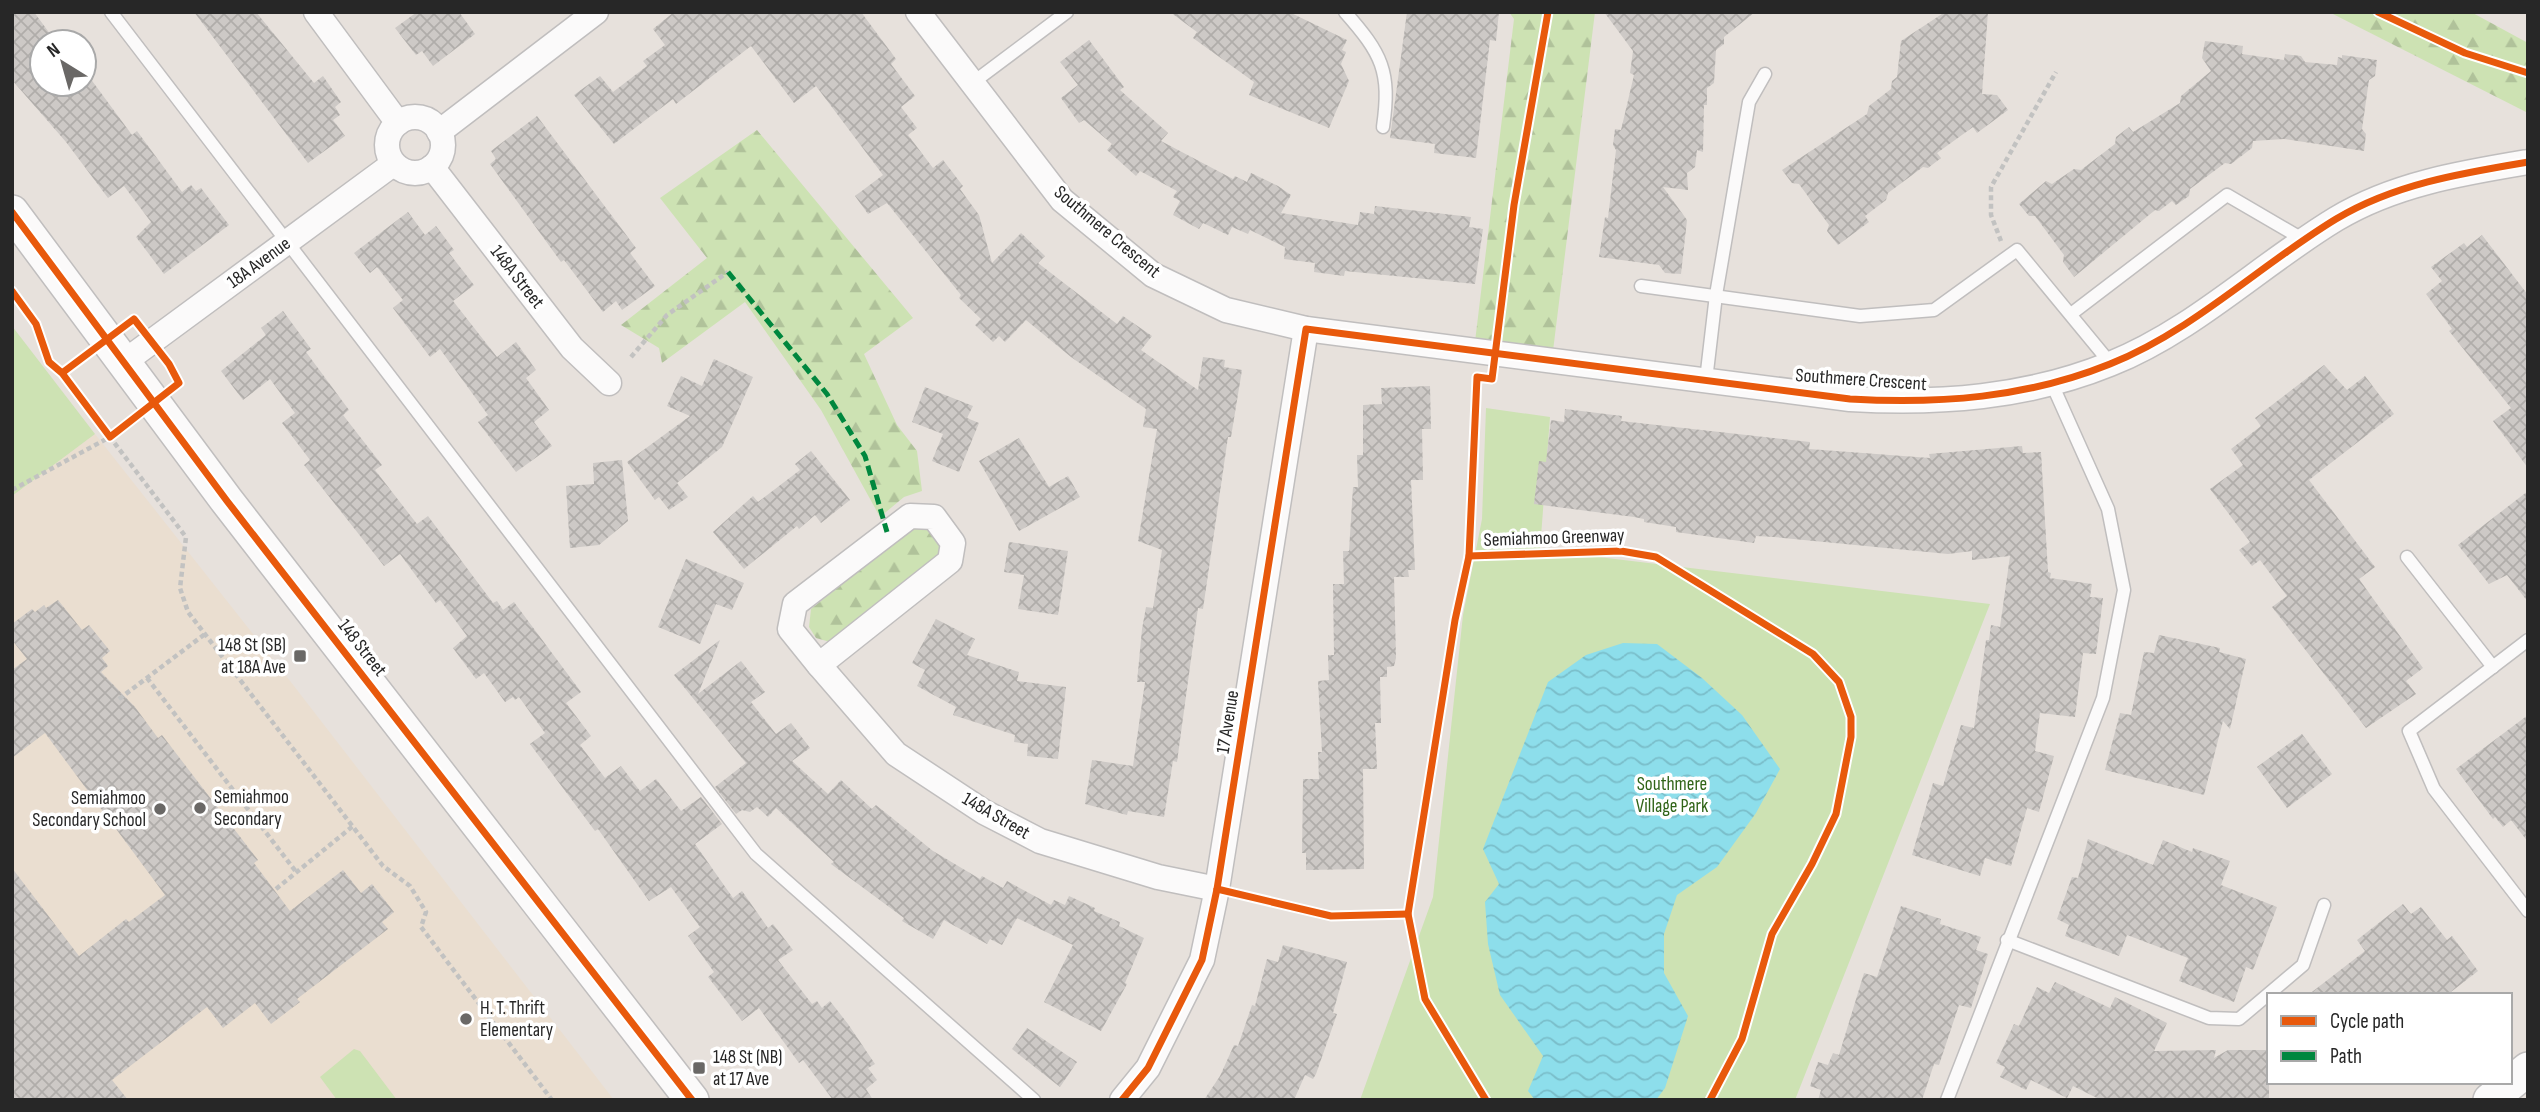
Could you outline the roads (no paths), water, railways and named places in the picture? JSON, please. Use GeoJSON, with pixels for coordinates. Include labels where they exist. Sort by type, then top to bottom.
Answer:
{"type":"FeatureCollection","features":[{"type":"Feature","properties":{"kind":"main road","name":"148 Street"},"geometry":{"type":"LineString","coordinates":[[12,212],[227,501],[692,1100]]}},
{"type":"Feature","properties":{"kind":"main road"},"geometry":{"type":"LineString","coordinates":[[2512,1082],[2528,1069]]}},
{"type":"Feature","properties":{"kind":"main road"},"geometry":{"type":"LineString","coordinates":[[2490,1100],[2510,1084]]}},
{"type":"Feature","properties":{"kind":"street"},"geometry":{"type":"LineString","coordinates":[[316,12],[398,123]]}},
{"type":"Feature","properties":{"kind":"street"},"geometry":{"type":"LineString","coordinates":[[439,132],[596,12]]}},
{"type":"Feature","properties":{"kind":"street","name":"Southmere Crescent"},"geometry":{"type":"LineString","coordinates":[[918,12],[1062,200],[1153,275],[1226,310],[1306,329],[1850,400],[1920,403],[1992,396],[2052,384],[2111,364],[2168,335],[2338,217],[2399,190],[2469,172],[2528,162]]}},
{"type":"Feature","properties":{"kind":"street"},"geometry":{"type":"LineString","coordinates":[[416,118],[433,124],[439,132],[441,154],[432,167],[414,173],[403,171],[393,164],[387,142],[398,123],[416,118]]}},
{"type":"Feature","properties":{"kind":"street","name":"18A Avenue"},"geometry":{"type":"LineString","coordinates":[[124,362],[393,164]]}},
{"type":"Feature","properties":{"kind":"street","name":"148A Street"},"geometry":{"type":"LineString","coordinates":[[432,167],[572,348],[609,383]]}},
{"type":"Feature","properties":{"kind":"street","name":"17 Avenue"},"geometry":{"type":"LineString","coordinates":[[1122,1100],[1147,1068],[1202,960],[1217,889],[1306,329]]}},
{"type":"Feature","properties":{"kind":"street","name":"148A Street"},"geometry":{"type":"LineString","coordinates":[[819,666],[950,561],[953,542],[934,517],[910,516],[795,604],[790,629],[819,666],[896,754],[984,812],[1040,841],[1158,877],[1217,889]]}},
{"type":"Feature","properties":{"kind":"lane"},"geometry":{"type":"LineString","coordinates":[[111,12],[285,243],[756,853],[1034,1100]]}},
{"type":"Feature","properties":{"kind":"lane"},"geometry":{"type":"LineString","coordinates":[[971,84],[1067,12]]}},
{"type":"Feature","properties":{"kind":"lane"},"geometry":{"type":"LineString","coordinates":[[1345,12],[1380,57],[1388,92],[1383,127]]}},
{"type":"Feature","properties":{"kind":"lane"},"geometry":{"type":"LineString","coordinates":[[1706,380],[1716,295],[1749,102],[1766,74]]}},
{"type":"Feature","properties":{"kind":"lane"},"geometry":{"type":"LineString","coordinates":[[2071,314],[2227,195],[2304,240]]}},
{"type":"Feature","properties":{"kind":"lane"},"geometry":{"type":"LineString","coordinates":[[1641,286],[1860,316],[1934,310],[2017,250],[2111,364]]}},
{"type":"Feature","properties":{"kind":"lane"},"geometry":{"type":"LineString","coordinates":[[1947,1100],[2103,698],[2124,590],[2108,509],[2052,384]]}},
{"type":"Feature","properties":{"kind":"lane"},"geometry":{"type":"LineString","coordinates":[[2407,557],[2493,667]]}},
{"type":"Feature","properties":{"kind":"lane"},"geometry":{"type":"LineString","coordinates":[[2528,640],[2409,731],[2434,789],[2528,911]]}},
{"type":"Feature","properties":{"kind":"lane"},"geometry":{"type":"LineString","coordinates":[[2270,993],[2304,965],[2324,905]]}},
{"type":"Feature","properties":{"kind":"lane"},"geometry":{"type":"LineString","coordinates":[[2007,940],[2209,1018],[2239,1019],[2267,996]]}},
{"type":"Feature","properties":{"kind":"water"},"geometry":{"type":"Polygon","coordinates":[[[1623,643],[1657,644],[1702,678],[1742,715],[1780,769],[1756,813],[1717,867],[1677,895],[1664,934],[1664,973],[1688,1016],[1665,1088],[1656,1100],[1535,1100],[1528,1091],[1543,1056],[1500,995],[1488,944],[1485,902],[1499,884],[1483,849],[1548,682],[1586,655],[1623,643]]]}},
{"type":"Feature","properties":{"kind":"place","name":"148 St (SB) at 18A Ave"},"geometry":{"type":"Point","coordinates":[300,656]}},
{"type":"Feature","properties":{"kind":"place","name":"Semiahmoo Secondary"},"geometry":{"type":"Point","coordinates":[200,808]}},
{"type":"Feature","properties":{"kind":"place","name":"Semiahmoo Secondary School"},"geometry":{"type":"Point","coordinates":[160,809]}},
{"type":"Feature","properties":{"kind":"place","name":"H. T. Thrift Elementary"},"geometry":{"type":"Point","coordinates":[466,1019]}},
{"type":"Feature","properties":{"kind":"place","name":"148 St (NB) at 17 Ave"},"geometry":{"type":"Point","coordinates":[699,1068]}},
{"type":"Feature","properties":{"kind":"park label","name":"Southmere Village Park"},"geometry":{"type":"Point","coordinates":[1672,795]}}]}
